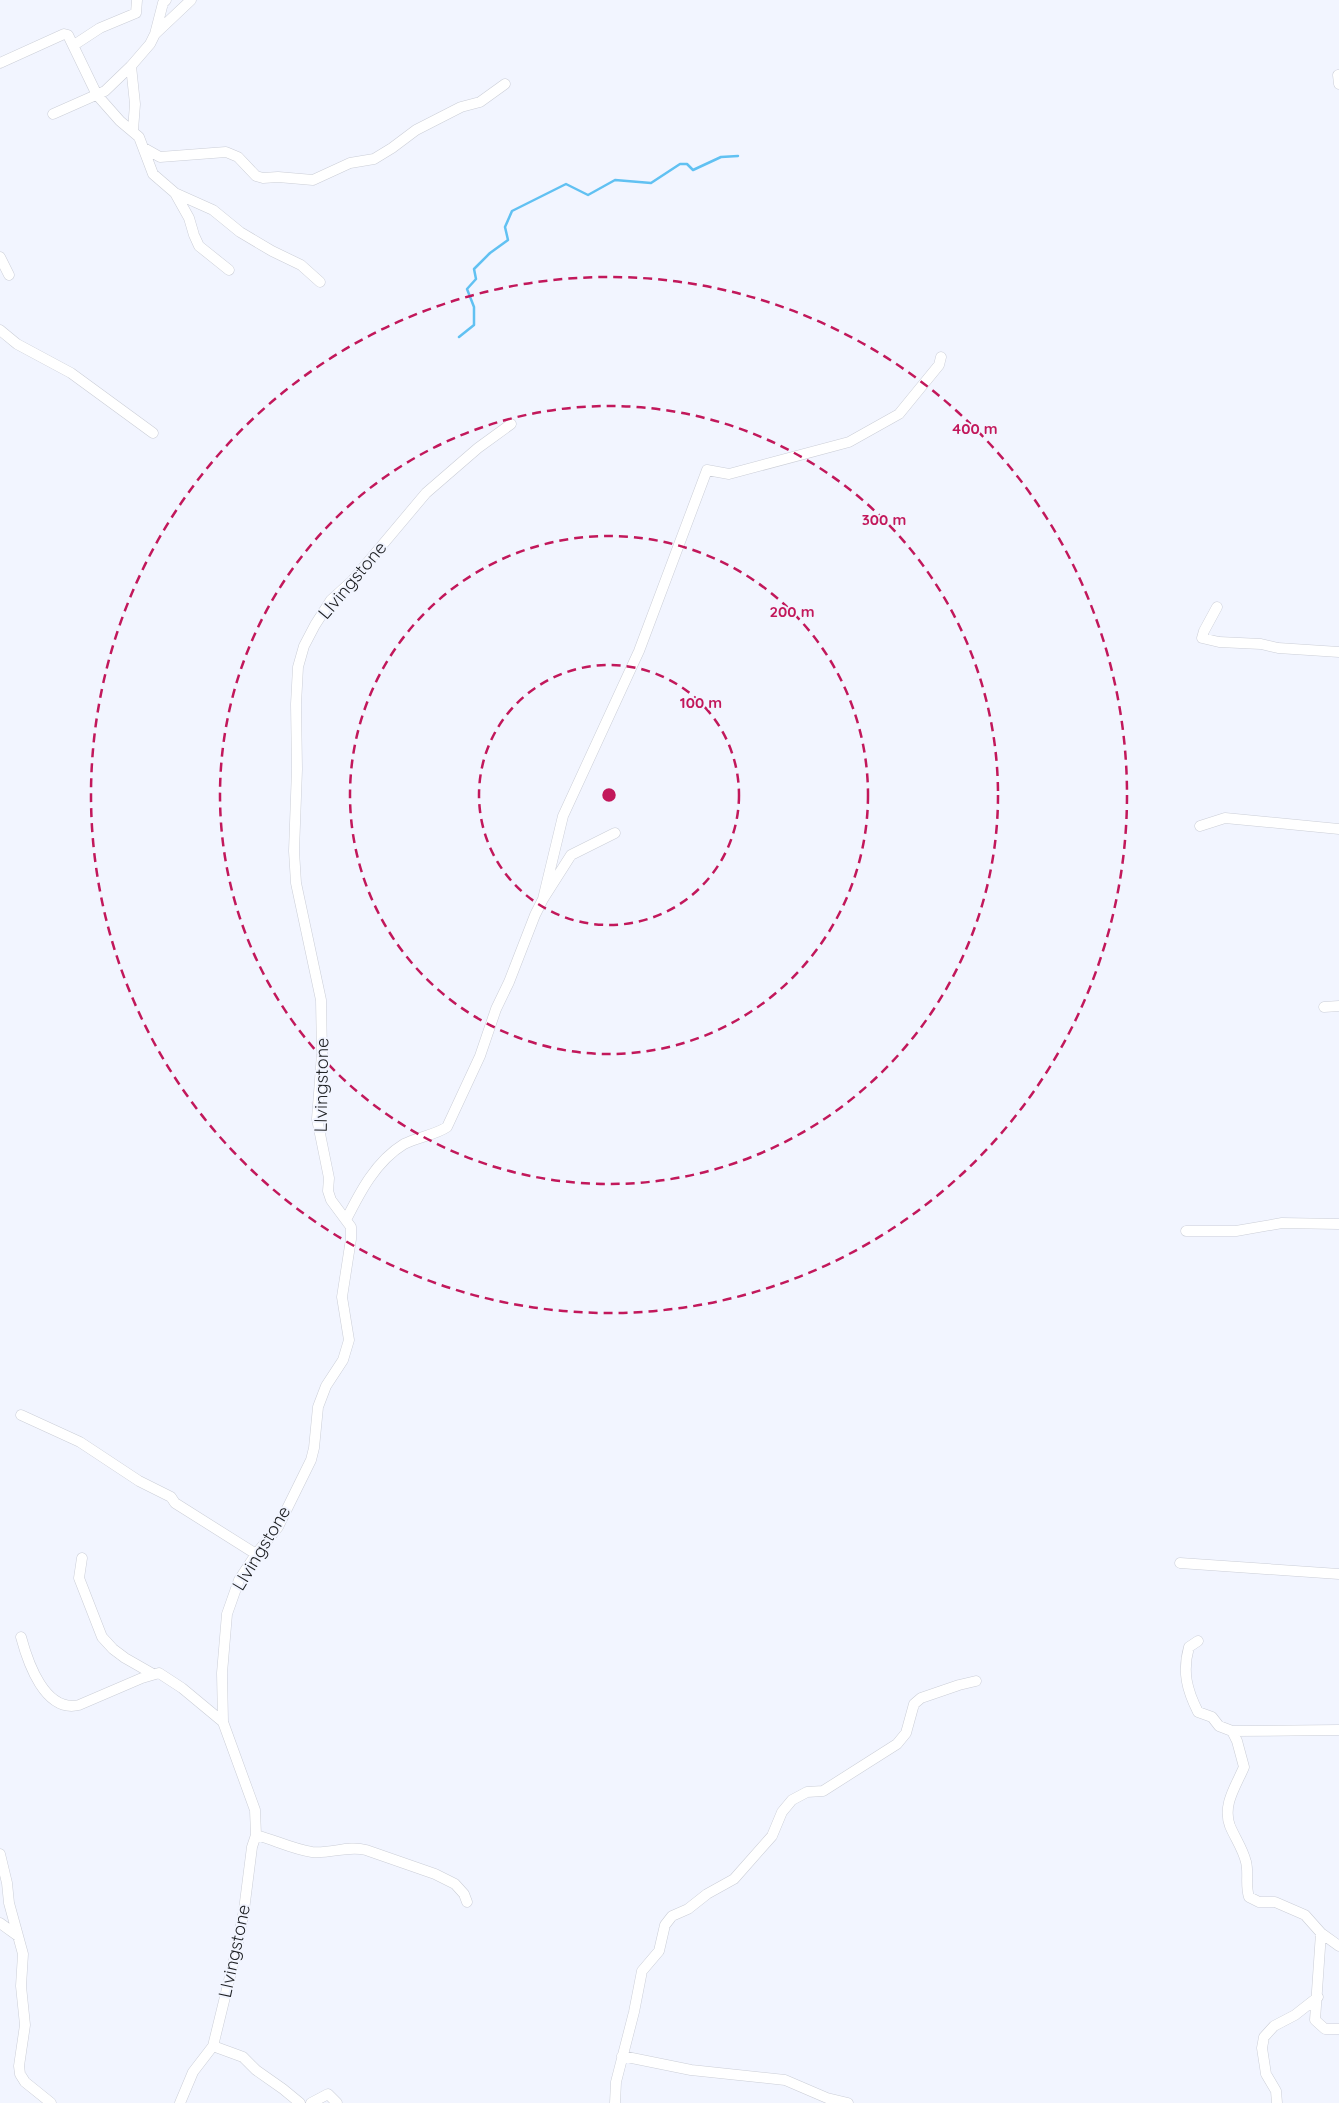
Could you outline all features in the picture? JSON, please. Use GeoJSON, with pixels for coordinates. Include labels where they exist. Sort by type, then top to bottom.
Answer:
{"type":"FeatureCollection","features":[{"type":"Feature","properties":{"kind":"street"},"geometry":{"type":"LineString","coordinates":[[74,45],[100,28],[136,14],[137,0]]}},
{"type":"Feature","properties":{"kind":"street"},"geometry":{"type":"LineString","coordinates":[[53,114],[105,92],[131,66],[150,44],[166,0]]}},
{"type":"Feature","properties":{"kind":"street"},"geometry":{"type":"LineString","coordinates":[[155,34],[191,0]]}},
{"type":"Feature","properties":{"kind":"street"},"geometry":{"type":"LineString","coordinates":[[0,62],[64,34],[68,35],[97,95],[120,121],[139,137],[153,174],[175,193],[213,210],[240,232],[301,265],[320,282]]}},
{"type":"Feature","properties":{"kind":"street"},"geometry":{"type":"LineString","coordinates":[[131,66],[135,104],[133,130]]}},
{"type":"Feature","properties":{"kind":"street"},"geometry":{"type":"LineString","coordinates":[[144,148],[160,157],[226,152],[238,157],[256,176],[263,178],[278,177],[313,180],[350,163],[374,159],[416,130],[461,107],[480,102],[504,84]]}},
{"type":"Feature","properties":{"kind":"street"},"geometry":{"type":"LineString","coordinates":[[175,193],[189,218],[199,246],[229,270]]}},
{"type":"Feature","properties":{"kind":"street"},"geometry":{"type":"LineString","coordinates":[[0,257],[9,275]]}},
{"type":"Feature","properties":{"kind":"street"},"geometry":{"type":"LineString","coordinates":[[0,330],[18,344],[71,373],[153,433]]}},
{"type":"Feature","properties":{"kind":"street"},"geometry":{"type":"LineString","coordinates":[[543,899],[563,816],[639,651],[707,470],[729,474],[849,442],[899,414],[939,364],[941,357]]}},
{"type":"Feature","properties":{"kind":"street","name":"LIvingstone"},"geometry":{"type":"LineString","coordinates":[[180,2103],[193,2072],[213,2046],[236,1952],[244,1910],[252,1847],[256,1835],[255,1810],[223,1722],[222,1673],[227,1614],[235,1588],[256,1554],[278,1528],[311,1460],[318,1407],[326,1386],[347,1350],[349,1340],[342,1297],[351,1239],[350,1227],[331,1200],[328,1191],[329,1178],[326,1160],[318,1132],[318,1096],[322,1054],[321,1000],[296,883],[294,828],[297,770],[296,704],[298,667],[304,646],[331,600],[352,581],[426,493],[478,448],[511,424]]}},
{"type":"Feature","properties":{"kind":"street"},"geometry":{"type":"LineString","coordinates":[[1217,607],[1202,638],[1219,642],[1339,652]]}},
{"type":"Feature","properties":{"kind":"street"},"geometry":{"type":"LineString","coordinates":[[1200,826],[1225,818],[1339,829]]}},
{"type":"Feature","properties":{"kind":"street"},"geometry":{"type":"LineString","coordinates":[[346,1220],[370,1176],[385,1159],[404,1144],[447,1127],[480,1056],[496,1009],[543,899],[571,855],[615,833]]}},
{"type":"Feature","properties":{"kind":"street"},"geometry":{"type":"LineString","coordinates":[[1324,1007],[1339,1006]]}},
{"type":"Feature","properties":{"kind":"street"},"geometry":{"type":"LineString","coordinates":[[1186,1231],[1236,1231],[1282,1223],[1339,1224]]}},
{"type":"Feature","properties":{"kind":"street"},"geometry":{"type":"LineString","coordinates":[[21,1415],[88,1446],[139,1481],[171,1497],[175,1503],[256,1554]]}},
{"type":"Feature","properties":{"kind":"street"},"geometry":{"type":"LineString","coordinates":[[82,1558],[79,1578],[102,1637],[125,1658],[153,1674]]}},
{"type":"Feature","properties":{"kind":"street"},"geometry":{"type":"LineString","coordinates":[[1180,1563],[1339,1574]]}},
{"type":"Feature","properties":{"kind":"street"},"geometry":{"type":"LineString","coordinates":[[20,1637],[30,1668],[36,1677],[54,1700],[66,1706],[79,1706],[153,1674],[162,1674],[223,1722]]}},
{"type":"Feature","properties":{"kind":"street"},"geometry":{"type":"LineString","coordinates":[[1198,1641],[1189,1647],[1186,1656],[1187,1690],[1198,1712],[1212,1718],[1219,1726],[1232,1731],[1339,1730]]}},
{"type":"Feature","properties":{"kind":"street"},"geometry":{"type":"LineString","coordinates":[[615,2103],[616,2082],[634,2012],[642,1971],[659,1951],[665,1925],[672,1916],[688,1909],[707,1894],[734,1879],[772,1836],[782,1812],[792,1800],[807,1792],[823,1791],[897,1744],[906,1733],[914,1704],[921,1698],[959,1684],[976,1681]]}},
{"type":"Feature","properties":{"kind":"street"},"geometry":{"type":"LineString","coordinates":[[1232,1731],[1237,1741],[1244,1767],[1228,1802],[1230,1824],[1244,1854],[1248,1870],[1247,1890],[1249,1897],[1259,1902],[1275,1902],[1305,1915],[1321,1933],[1339,1946]]}},
{"type":"Feature","properties":{"kind":"street"},"geometry":{"type":"LineString","coordinates":[[256,1835],[311,1852],[329,1852],[356,1847],[374,1852],[435,1874],[455,1884],[464,1894],[467,1902]]}},
{"type":"Feature","properties":{"kind":"street"},"geometry":{"type":"LineString","coordinates":[[0,1854],[7,1883],[9,1903],[23,1954],[22,2005],[25,2024],[19,2066],[20,2074],[25,2082],[50,2103]]}},
{"type":"Feature","properties":{"kind":"street"},"geometry":{"type":"LineString","coordinates":[[0,1923],[18,1936]]}},
{"type":"Feature","properties":{"kind":"street"},"geometry":{"type":"LineString","coordinates":[[1321,1933],[1315,2020],[1324,2029],[1339,2029]]}},
{"type":"Feature","properties":{"kind":"street"},"geometry":{"type":"LineString","coordinates":[[1277,2103],[1276,2091],[1266,2074],[1262,2048],[1264,2037],[1274,2026],[1295,2015],[1318,1998]]}},
{"type":"Feature","properties":{"kind":"street"},"geometry":{"type":"LineString","coordinates":[[213,2046],[242,2057],[300,2103]]}},
{"type":"Feature","properties":{"kind":"street"},"geometry":{"type":"LineString","coordinates":[[622,2056],[692,2070],[785,2080],[827,2098],[848,2103]]}},
{"type":"Feature","properties":{"kind":"street"},"geometry":{"type":"LineString","coordinates":[[311,2103],[328,2094],[337,2103]]}},
{"type":"Feature","properties":{"kind":"waterway"},"geometry":{"type":"LineString","coordinates":[[459,337],[474,325],[474,307],[467,289],[476,279],[474,269],[490,253],[508,240],[505,227],[512,211],[566,184],[588,195],[615,180],[651,183],[680,164],[687,164],[693,170],[721,157],[738,156]]}}]}
